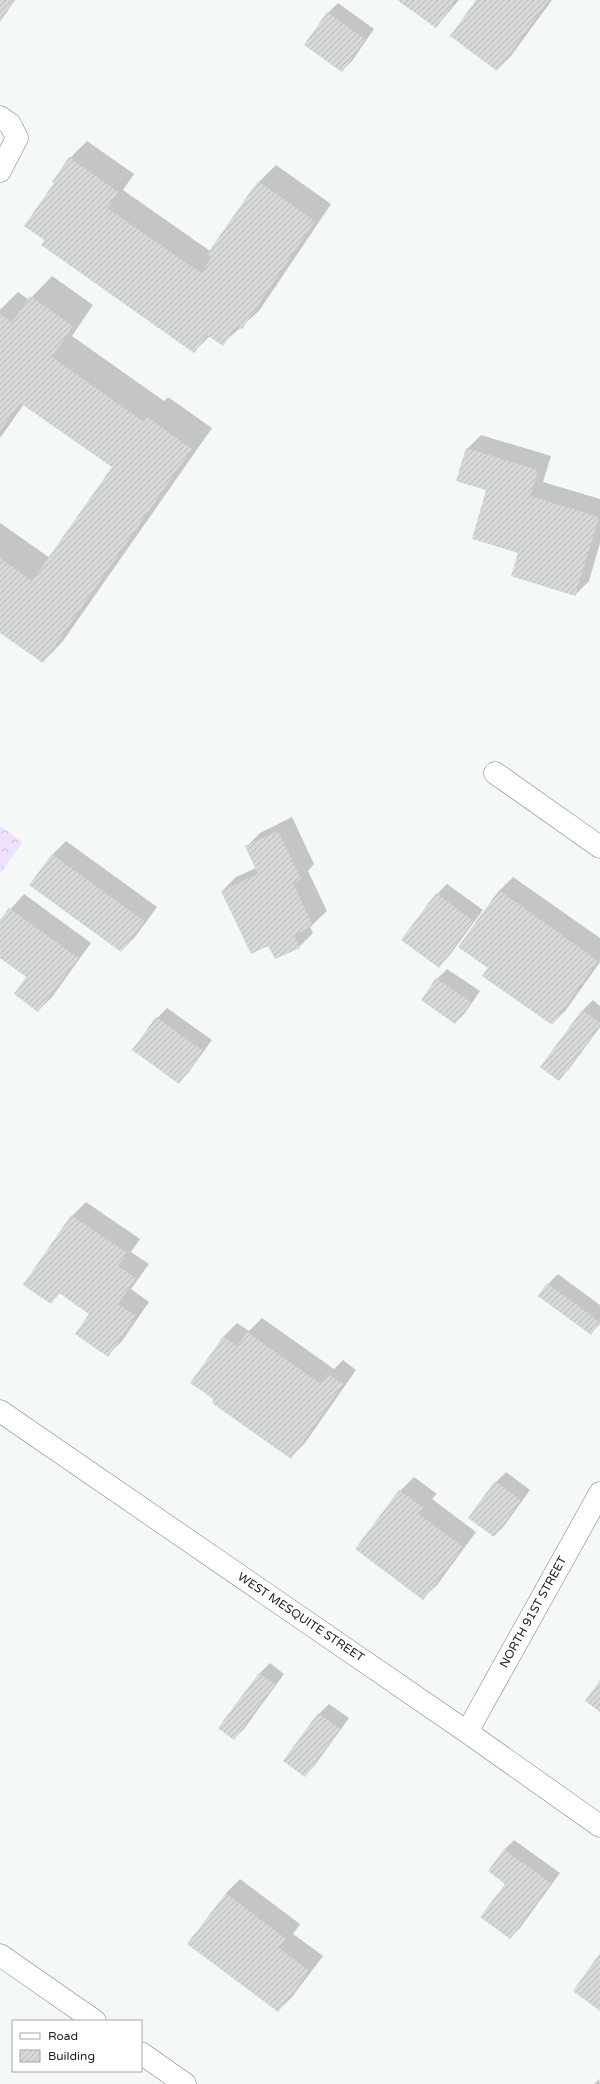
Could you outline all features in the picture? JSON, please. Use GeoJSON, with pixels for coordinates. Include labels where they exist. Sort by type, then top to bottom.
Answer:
{"type":"FeatureCollection","features":[{"type":"Feature","properties":{"kind":"street"},"geometry":{"type":"LineString","coordinates":[[0,117],[10,124],[17,138],[0,171]]}},
{"type":"Feature","properties":{"kind":"street"},"geometry":{"type":"LineString","coordinates":[[495,773],[600,846]]}},
{"type":"Feature","properties":{"kind":"street","name":"WEST MESQUITE STREET"},"geometry":{"type":"LineString","coordinates":[[0,1411],[467,1732],[600,1826]]}},
{"type":"Feature","properties":{"kind":"street","name":"NORTH 91ST STREET"},"geometry":{"type":"LineString","coordinates":[[467,1732],[600,1493]]}},
{"type":"Feature","properties":{"kind":"street"},"geometry":{"type":"LineString","coordinates":[[0,1955],[94,2020]]}},
{"type":"Feature","properties":{"kind":"street"},"geometry":{"type":"LineString","coordinates":[[142,2054],[185,2084]]}},
{"type":"Feature","properties":{"kind":"green space"},"geometry":{"type":"Polygon","coordinates":[[[0,826],[23,842],[0,873],[0,826]]]}},
{"type":"Feature","properties":{"kind":"building"},"geometry":{"type":"Polygon","coordinates":[[[0,0],[14,0],[0,21],[0,0]]]}},
{"type":"Feature","properties":{"kind":"building"},"geometry":{"type":"Polygon","coordinates":[[[397,0],[456,0],[436,28],[397,0]]]}},
{"type":"Feature","properties":{"kind":"building"},"geometry":{"type":"Polygon","coordinates":[[[476,0],[549,0],[497,71],[450,36],[476,0]]]}},
{"type":"Feature","properties":{"kind":"building"},"geometry":{"type":"Polygon","coordinates":[[[327,12],[365,39],[342,72],[304,45],[327,12]]]}},
{"type":"Feature","properties":{"kind":"building"},"geometry":{"type":"Polygon","coordinates":[[[69,157],[118,192],[107,208],[201,273],[212,257],[207,254],[258,181],[315,221],[242,329],[237,326],[223,346],[207,335],[194,353],[41,245],[44,240],[24,226],[54,183],[52,182],[69,157]]]}},
{"type":"Feature","properties":{"kind":"building"},"geometry":{"type":"Polygon","coordinates":[[[30,296],[73,326],[52,357],[144,422],[147,417],[192,449],[43,663],[0,633],[0,558],[32,581],[112,467],[20,403],[0,431],[0,314],[12,322],[30,296]]]}},
{"type":"Feature","properties":{"kind":"building"},"geometry":{"type":"Polygon","coordinates":[[[466,448],[538,470],[530,496],[599,517],[575,596],[511,576],[518,553],[472,539],[486,490],[456,481],[466,448]]]}},
{"type":"Feature","properties":{"kind":"building"},"geometry":{"type":"Polygon","coordinates":[[[278,831],[301,879],[293,883],[313,926],[294,935],[300,948],[275,959],[268,946],[251,954],[221,891],[258,874],[245,846],[278,831]]]}},
{"type":"Feature","properties":{"kind":"building"},"geometry":{"type":"Polygon","coordinates":[[[52,854],[144,921],[121,952],[29,885],[52,854]]]}},
{"type":"Feature","properties":{"kind":"building"},"geometry":{"type":"Polygon","coordinates":[[[499,890],[598,961],[552,1025],[482,976],[488,968],[458,947],[499,890]]]}},
{"type":"Feature","properties":{"kind":"building"},"geometry":{"type":"Polygon","coordinates":[[[436,893],[473,921],[439,968],[401,940],[436,893]]]}},
{"type":"Feature","properties":{"kind":"building"},"geometry":{"type":"Polygon","coordinates":[[[9,908],[78,958],[38,1012],[14,994],[26,977],[0,958],[0,920],[9,908]]]}},
{"type":"Feature","properties":{"kind":"building"},"geometry":{"type":"Polygon","coordinates":[[[436,978],[471,1002],[455,1024],[421,1000],[436,978]]]}},
{"type":"Feature","properties":{"kind":"building"},"geometry":{"type":"Polygon","coordinates":[[[582,1010],[600,1023],[600,1025],[559,1081],[540,1067],[582,1010]]]}},
{"type":"Feature","properties":{"kind":"building"},"geometry":{"type":"Polygon","coordinates":[[[156,1017],[203,1051],[179,1084],[132,1050],[156,1017]]]}},
{"type":"Feature","properties":{"kind":"building"},"geometry":{"type":"Polygon","coordinates":[[[71,1215],[127,1253],[118,1266],[136,1278],[118,1304],[136,1316],[108,1357],[75,1334],[89,1314],[59,1293],[51,1304],[23,1285],[71,1215]]]}},
{"type":"Feature","properties":{"kind":"building"},"geometry":{"type":"Polygon","coordinates":[[[547,1283],[600,1322],[591,1335],[538,1296],[547,1283]]]}},
{"type":"Feature","properties":{"kind":"building"},"geometry":{"type":"Polygon","coordinates":[[[247,1332],[321,1384],[328,1374],[343,1384],[291,1459],[212,1403],[214,1399],[190,1383],[223,1337],[237,1346],[247,1332]]]}},
{"type":"Feature","properties":{"kind":"building"},"geometry":{"type":"Polygon","coordinates":[[[495,1481],[521,1500],[494,1537],[468,1518],[495,1481]]]}},
{"type":"Feature","properties":{"kind":"building"},"geometry":{"type":"Polygon","coordinates":[[[399,1490],[424,1508],[419,1514],[463,1547],[423,1600],[355,1549],[399,1490]]]}},
{"type":"Feature","properties":{"kind":"building"},"geometry":{"type":"Polygon","coordinates":[[[259,1673],[275,1684],[234,1740],[218,1728],[259,1673]]]}},
{"type":"Feature","properties":{"kind":"building"},"geometry":{"type":"Polygon","coordinates":[[[600,1680],[600,1712],[585,1701],[600,1680]]]}},
{"type":"Feature","properties":{"kind":"building"},"geometry":{"type":"Polygon","coordinates":[[[318,1713],[340,1729],[305,1777],[283,1761],[318,1713]]]}},
{"type":"Feature","properties":{"kind":"building"},"geometry":{"type":"Polygon","coordinates":[[[504,1849],[551,1883],[510,1939],[480,1917],[505,1884],[488,1871],[504,1849]]]}},
{"type":"Feature","properties":{"kind":"building"},"geometry":{"type":"Polygon","coordinates":[[[226,1893],[286,1939],[279,1948],[309,1971],[278,2012],[187,1944],[226,1893]]]}},
{"type":"Feature","properties":{"kind":"building"},"geometry":{"type":"Polygon","coordinates":[[[600,1953],[600,2011],[573,1991],[600,1953]]]}}]}
